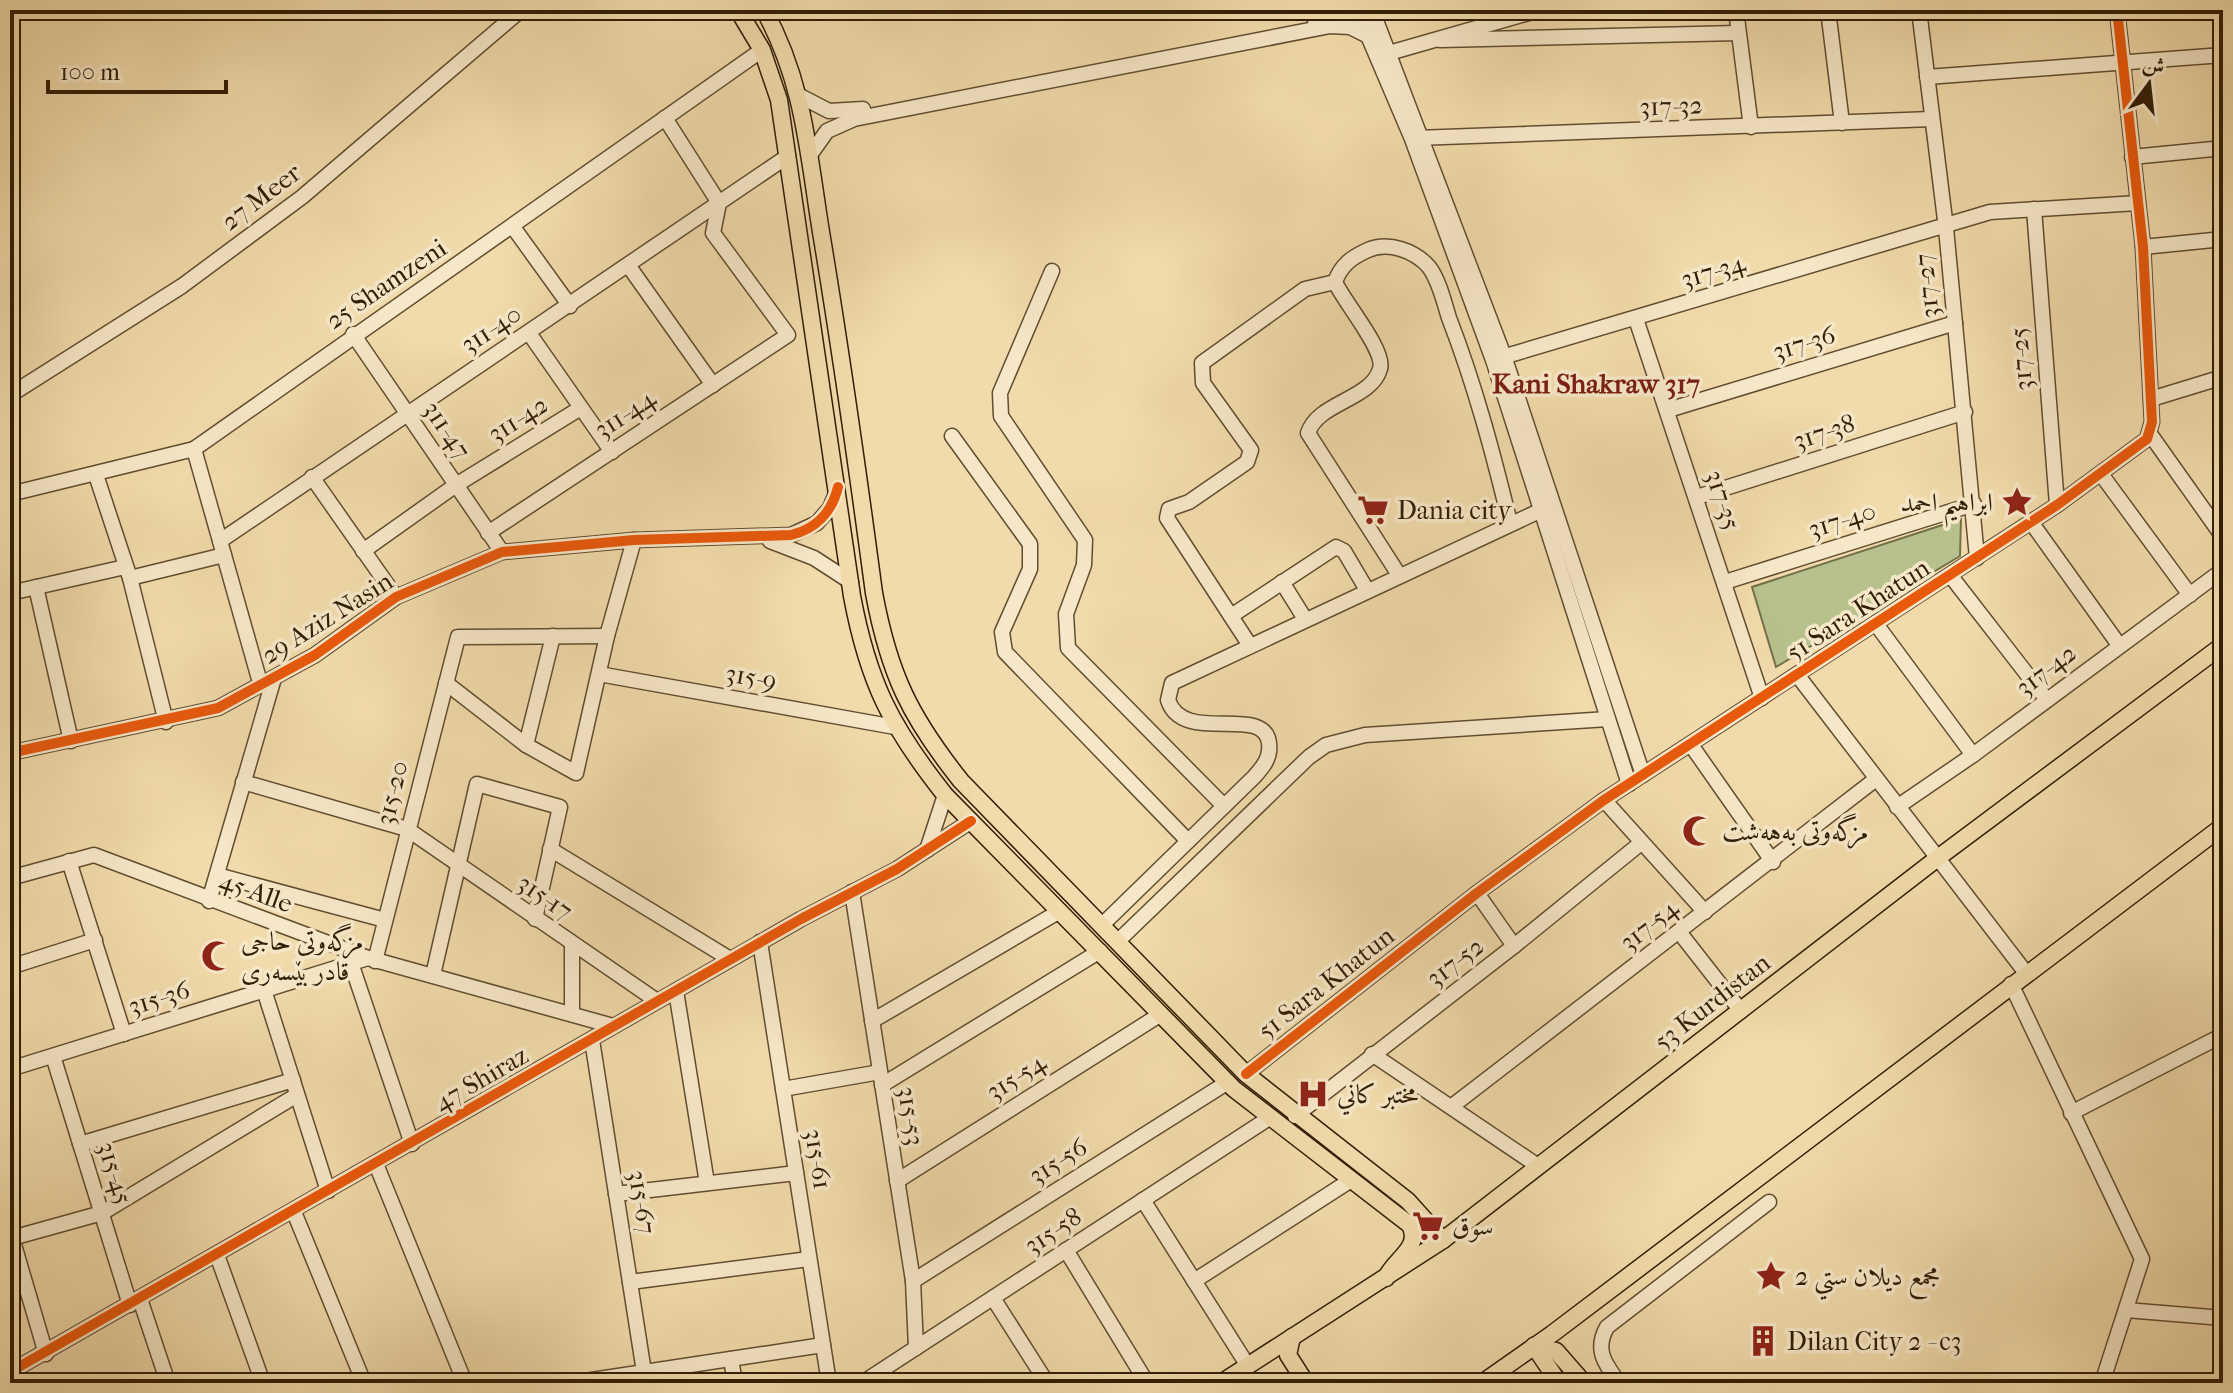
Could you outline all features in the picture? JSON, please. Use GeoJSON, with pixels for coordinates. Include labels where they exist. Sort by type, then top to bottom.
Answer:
{"type":"FeatureCollection","features":[{"type":"Feature","properties":{"kind":"main road"},"geometry":{"type":"LineString","coordinates":[[738,10],[762,50],[779,100],[815,324],[851,582],[864,650],[884,709],[945,795],[1228,1082],[1269,1118],[1351,1180],[1402,1207],[1414,1241],[1386,1278]]}},
{"type":"Feature","properties":{"kind":"main road"},"geometry":{"type":"LineString","coordinates":[[764,10],[781,41],[800,96],[874,593],[892,669],[904,700],[940,755],[1246,1074],[1443,1240]]}},
{"type":"Feature","properties":{"kind":"main road"},"geometry":{"type":"LineString","coordinates":[[815,324],[836,322]]}},
{"type":"Feature","properties":{"kind":"main road","name":"53 Kurdistan"},"geometry":{"type":"LineString","coordinates":[[1221,1383],[1443,1240],[1939,857],[2223,645]]}},
{"type":"Feature","properties":{"kind":"main road"},"geometry":{"type":"LineString","coordinates":[[1482,1383],[2223,826]]}},
{"type":"Feature","properties":{"kind":"main road"},"geometry":{"type":"LineString","coordinates":[[1020,870],[1035,856]]}},
{"type":"Feature","properties":{"kind":"main road"},"geometry":{"type":"LineString","coordinates":[[1292,1337],[1288,1355],[1306,1383]]}},
{"type":"Feature","properties":{"kind":"main road"},"geometry":{"type":"LineString","coordinates":[[1534,1346],[1559,1383]]}},
{"type":"Feature","properties":{"kind":"main road"},"geometry":{"type":"LineString","coordinates":[[1534,1346],[1556,1351],[1584,1383]]}},
{"type":"Feature","properties":{"kind":"street","name":"27 Meer"},"geometry":{"type":"LineString","coordinates":[[10,395],[182,286],[302,197],[521,10]]}},
{"type":"Feature","properties":{"kind":"street"},"geometry":{"type":"LineString","coordinates":[[800,96],[824,109],[855,111],[1318,21],[1340,10]]}},
{"type":"Feature","properties":{"kind":"street"},"geometry":{"type":"LineString","coordinates":[[1357,10],[1368,36],[1383,55]]}},
{"type":"Feature","properties":{"kind":"street"},"geometry":{"type":"LineString","coordinates":[[1372,10],[1383,55],[1499,358],[1629,784]]}},
{"type":"Feature","properties":{"kind":"street"},"geometry":{"type":"LineString","coordinates":[[1383,55],[1539,10]]}},
{"type":"Feature","properties":{"kind":"street"},"geometry":{"type":"LineString","coordinates":[[1736,10],[1751,127]]}},
{"type":"Feature","properties":{"kind":"street"},"geometry":{"type":"LineString","coordinates":[[1828,10],[1842,123]]}},
{"type":"Feature","properties":{"kind":"street","name":"317-27"},"geometry":{"type":"LineString","coordinates":[[1919,10],[1946,228],[1977,558]]}},
{"type":"Feature","properties":{"kind":"street"},"geometry":{"type":"LineString","coordinates":[[2117,10],[2143,247],[2150,434],[2220,528]]}},
{"type":"Feature","properties":{"kind":"street"},"geometry":{"type":"LineString","coordinates":[[810,155],[827,131],[854,119],[1330,26],[1350,27],[1368,36]]}},
{"type":"Feature","properties":{"kind":"street"},"geometry":{"type":"LineString","coordinates":[[1440,40],[1738,33]]}},
{"type":"Feature","properties":{"kind":"street","name":"25 Shamzeni"},"geometry":{"type":"LineString","coordinates":[[10,494],[194,449],[353,334],[513,227],[762,50]]}},
{"type":"Feature","properties":{"kind":"street"},"geometry":{"type":"LineString","coordinates":[[1927,77],[2223,55]]}},
{"type":"Feature","properties":{"kind":"street"},"geometry":{"type":"LineString","coordinates":[[665,118],[719,203]]}},
{"type":"Feature","properties":{"kind":"street","name":"317-32"},"geometry":{"type":"LineString","coordinates":[[1417,138],[1932,119]]}},
{"type":"Feature","properties":{"kind":"street"},"geometry":{"type":"LineString","coordinates":[[2132,157],[2223,148]]}},
{"type":"Feature","properties":{"kind":"street","name":"311-40"},"geometry":{"type":"LineString","coordinates":[[222,548],[312,477],[570,306],[788,156]]}},
{"type":"Feature","properties":{"kind":"street","name":"311-44"},"geometry":{"type":"LineString","coordinates":[[488,533],[788,335],[713,233],[719,203]]}},
{"type":"Feature","properties":{"kind":"street","name":"317-34"},"geometry":{"type":"LineString","coordinates":[[1499,358],[1946,228],[1990,212],[2138,203]]}},
{"type":"Feature","properties":{"kind":"street","name":"317-25"},"geometry":{"type":"LineString","coordinates":[[2034,209],[2057,505]]}},
{"type":"Feature","properties":{"kind":"street"},"geometry":{"type":"LineString","coordinates":[[513,227],[570,306]]}},
{"type":"Feature","properties":{"kind":"street"},"geometry":{"type":"LineString","coordinates":[[2143,247],[2223,239]]}},
{"type":"Feature","properties":{"kind":"street"},"geometry":{"type":"LineString","coordinates":[[1335,282],[1339,270],[1351,259],[1372,248],[1393,247],[1412,253],[1431,270],[1476,389],[1510,523]]}},
{"type":"Feature","properties":{"kind":"street"},"geometry":{"type":"LineString","coordinates":[[628,265],[713,385]]}},
{"type":"Feature","properties":{"kind":"street"},"geometry":{"type":"LineString","coordinates":[[1052,271],[1000,393],[1001,416],[1085,540],[1084,565],[1066,614],[1068,648],[1224,806]]}},
{"type":"Feature","properties":{"kind":"street"},"geometry":{"type":"LineString","coordinates":[[1249,644],[1167,518],[1169,509],[1189,502],[1247,462],[1251,450],[1203,383],[1202,363],[1305,289],[1335,282]]}},
{"type":"Feature","properties":{"kind":"street"},"geometry":{"type":"LineString","coordinates":[[1335,282],[1381,354],[1380,370],[1370,383],[1311,421],[1308,433],[1399,575]]}},
{"type":"Feature","properties":{"kind":"street","name":"317-35"},"geometry":{"type":"LineString","coordinates":[[1636,319],[1762,698]]}},
{"type":"Feature","properties":{"kind":"street","name":"317-36"},"geometry":{"type":"LineString","coordinates":[[1668,410],[1955,323]]}},
{"type":"Feature","properties":{"kind":"street"},"geometry":{"type":"LineString","coordinates":[[529,333],[579,409],[612,452]]}},
{"type":"Feature","properties":{"kind":"street","name":"311-47"},"geometry":{"type":"LineString","coordinates":[[353,334],[502,552]]}},
{"type":"Feature","properties":{"kind":"street"},"geometry":{"type":"LineString","coordinates":[[2151,399],[2223,377]]}},
{"type":"Feature","properties":{"kind":"street","name":"311-42"},"geometry":{"type":"LineString","coordinates":[[363,551],[456,485],[579,409]]}},
{"type":"Feature","properties":{"kind":"street","name":"317-38"},"geometry":{"type":"LineString","coordinates":[[1697,497],[1965,412]]}},
{"type":"Feature","properties":{"kind":"street","name":"51 Sara Khatun"},"geometry":{"type":"LineString","coordinates":[[1246,1074],[1477,893],[1604,800],[2057,505],[2143,443],[2150,434]]}},
{"type":"Feature","properties":{"kind":"street"},"geometry":{"type":"LineString","coordinates":[[952,436],[1030,544],[1030,569],[1002,632],[1005,652],[1188,841]]}},
{"type":"Feature","properties":{"kind":"street"},"geometry":{"type":"LineString","coordinates":[[194,449],[222,548],[268,682],[209,901]]}},
{"type":"Feature","properties":{"kind":"street"},"geometry":{"type":"LineString","coordinates":[[2101,474],[2190,595]]}},
{"type":"Feature","properties":{"kind":"street"},"geometry":{"type":"LineString","coordinates":[[96,475],[128,572],[166,722]]}},
{"type":"Feature","properties":{"kind":"street"},"geometry":{"type":"LineString","coordinates":[[312,477],[396,597]]}},
{"type":"Feature","properties":{"kind":"street","name":"29 Aziz Nasin"},"geometry":{"type":"LineString","coordinates":[[11,751],[166,722],[218,708],[268,682],[396,597],[502,552],[634,540],[791,535],[809,528],[830,508],[838,487]]}},
{"type":"Feature","properties":{"kind":"street","name":"317-40"},"geometry":{"type":"LineString","coordinates":[[1725,582],[1974,504]]}},
{"type":"Feature","properties":{"kind":"street"},"geometry":{"type":"LineString","coordinates":[[1102,925],[1265,764],[1268,739],[1260,729],[1251,725],[1204,724],[1181,717],[1169,706],[1168,690],[1179,678],[1546,507]]}},
{"type":"Feature","properties":{"kind":"street"},"geometry":{"type":"LineString","coordinates":[[1546,507],[1643,775]]}},
{"type":"Feature","properties":{"kind":"street"},"geometry":{"type":"LineString","coordinates":[[2031,522],[2119,645]]}},
{"type":"Feature","properties":{"kind":"street","name":"29 Aziz Nasin"},"geometry":{"type":"LineString","coordinates":[[758,538],[801,551],[851,582]]}},
{"type":"Feature","properties":{"kind":"street"},"geometry":{"type":"LineString","coordinates":[[446,683],[526,745],[576,773],[607,636],[634,540]]}},
{"type":"Feature","properties":{"kind":"street"},"geometry":{"type":"LineString","coordinates":[[1231,616],[1336,547],[1344,551],[1367,590]]}},
{"type":"Feature","properties":{"kind":"street"},"geometry":{"type":"LineString","coordinates":[[10,593],[128,572],[222,548]]}},
{"type":"Feature","properties":{"kind":"street","name":"317-42"},"geometry":{"type":"LineString","coordinates":[[1897,807],[1973,755],[2223,570]]}},
{"type":"Feature","properties":{"kind":"street"},"geometry":{"type":"LineString","coordinates":[[1950,575],[2047,700]]}},
{"type":"Feature","properties":{"kind":"street"},"geometry":{"type":"LineString","coordinates":[[1282,582],[1305,619]]}},
{"type":"Feature","properties":{"kind":"street"},"geometry":{"type":"LineString","coordinates":[[36,587],[71,741]]}},
{"type":"Feature","properties":{"kind":"street"},"geometry":{"type":"LineString","coordinates":[[1876,624],[1973,755]]}},
{"type":"Feature","properties":{"kind":"street"},"geometry":{"type":"LineString","coordinates":[[526,745],[553,636],[607,636]]}},
{"type":"Feature","properties":{"kind":"street","name":"315-20"},"geometry":{"type":"LineString","coordinates":[[372,959],[385,920],[458,637],[553,636]]}},
{"type":"Feature","properties":{"kind":"street","name":"315-9"},"geometry":{"type":"LineString","coordinates":[[599,674],[895,727]]}},
{"type":"Feature","properties":{"kind":"street"},"geometry":{"type":"LineString","coordinates":[[1798,676],[2026,973]]}},
{"type":"Feature","properties":{"kind":"street"},"geometry":{"type":"LineString","coordinates":[[1118,941],[1309,757],[1326,745],[1377,733],[1608,719]]}},
{"type":"Feature","properties":{"kind":"street"},"geometry":{"type":"LineString","coordinates":[[1691,745],[1773,862]]}},
{"type":"Feature","properties":{"kind":"street","name":"317-54"},"geometry":{"type":"LineString","coordinates":[[1451,1107],[1773,862],[1876,779]]}},
{"type":"Feature","properties":{"kind":"street","name":"315-17"},"geometry":{"type":"LineString","coordinates":[[243,782],[407,829],[657,1001]]}},
{"type":"Feature","properties":{"kind":"street"},"geometry":{"type":"LineString","coordinates":[[433,975],[477,784],[560,807],[535,919]]}},
{"type":"Feature","properties":{"kind":"street"},"geometry":{"type":"LineString","coordinates":[[926,850],[945,795]]}},
{"type":"Feature","properties":{"kind":"street"},"geometry":{"type":"LineString","coordinates":[[1604,800],[1705,912]]}},
{"type":"Feature","properties":{"kind":"street","name":"47 Shiraz"},"geometry":{"type":"LineString","coordinates":[[10,1372],[926,850],[971,821]]}},
{"type":"Feature","properties":{"kind":"street","name":"317-52"},"geometry":{"type":"LineString","coordinates":[[1295,1116],[1641,843]]}},
{"type":"Feature","properties":{"kind":"street"},"geometry":{"type":"LineString","coordinates":[[550,849],[730,959]]}},
{"type":"Feature","properties":{"kind":"street","name":"45 Alle"},"geometry":{"type":"LineString","coordinates":[[10,878],[94,855],[209,901],[372,959],[613,1026]]}},
{"type":"Feature","properties":{"kind":"street"},"geometry":{"type":"LineString","coordinates":[[69,861],[124,1034]]}},
{"type":"Feature","properties":{"kind":"street"},"geometry":{"type":"LineString","coordinates":[[217,875],[385,920]]}},
{"type":"Feature","properties":{"kind":"street","name":"315-53"},"geometry":{"type":"LineString","coordinates":[[852,892],[913,1281],[916,1348]]}},
{"type":"Feature","properties":{"kind":"street"},"geometry":{"type":"LineString","coordinates":[[1477,893],[1514,946]]}},
{"type":"Feature","properties":{"kind":"street"},"geometry":{"type":"LineString","coordinates":[[872,1021],[1060,911]]}},
{"type":"Feature","properties":{"kind":"street"},"geometry":{"type":"LineString","coordinates":[[1680,933],[1741,1011]]}},
{"type":"Feature","properties":{"kind":"street"},"geometry":{"type":"LineString","coordinates":[[10,967],[95,940]]}},
{"type":"Feature","properties":{"kind":"street","name":"315-61"},"geometry":{"type":"LineString","coordinates":[[760,942],[829,1383]]}},
{"type":"Feature","properties":{"kind":"street"},"geometry":{"type":"LineString","coordinates":[[572,944],[572,1013]]}},
{"type":"Feature","properties":{"kind":"street"},"geometry":{"type":"LineString","coordinates":[[783,1089],[881,1079],[1100,951]]}},
{"type":"Feature","properties":{"kind":"street","name":"315-36"},"geometry":{"type":"LineString","coordinates":[[10,1069],[372,959]]}},
{"type":"Feature","properties":{"kind":"street"},"geometry":{"type":"LineString","coordinates":[[351,963],[412,1144]]}},
{"type":"Feature","properties":{"kind":"street"},"geometry":{"type":"LineString","coordinates":[[2011,984],[2142,1259],[2102,1383]]}},
{"type":"Feature","properties":{"kind":"street"},"geometry":{"type":"LineString","coordinates":[[264,990],[328,1191]]}},
{"type":"Feature","properties":{"kind":"street"},"geometry":{"type":"LineString","coordinates":[[676,991],[707,1183]]}},
{"type":"Feature","properties":{"kind":"street","name":"315-54"},"geometry":{"type":"LineString","coordinates":[[897,1181],[1161,1014]]}},
{"type":"Feature","properties":{"kind":"street"},"geometry":{"type":"LineString","coordinates":[[2071,1113],[2223,1035]]}},
{"type":"Feature","properties":{"kind":"street","name":"315-67"},"geometry":{"type":"LineString","coordinates":[[592,1040],[644,1372]]}},
{"type":"Feature","properties":{"kind":"street"},"geometry":{"type":"LineString","coordinates":[[1372,1054],[1538,1166]]}},
{"type":"Feature","properties":{"kind":"street","name":"315-45"},"geometry":{"type":"LineString","coordinates":[[53,1056],[102,1213],[165,1382]]}},
{"type":"Feature","properties":{"kind":"street"},"geometry":{"type":"LineString","coordinates":[[80,1144],[293,1080]]}},
{"type":"Feature","properties":{"kind":"street","name":"315-56"},"geometry":{"type":"LineString","coordinates":[[913,1281],[1228,1082]]}},
{"type":"Feature","properties":{"kind":"street"},"geometry":{"type":"LineString","coordinates":[[46,1354],[11,1234],[102,1213],[297,1095]]}},
{"type":"Feature","properties":{"kind":"street","name":"315-58"},"geometry":{"type":"LineString","coordinates":[[862,1383],[1269,1118]]}},
{"type":"Feature","properties":{"kind":"street"},"geometry":{"type":"LineString","coordinates":[[376,1164],[465,1383]]}},
{"type":"Feature","properties":{"kind":"street"},"geometry":{"type":"LineString","coordinates":[[616,1194],[796,1173]]}},
{"type":"Feature","properties":{"kind":"street"},"geometry":{"type":"LineString","coordinates":[[1194,1281],[1351,1180]]}},
{"type":"Feature","properties":{"kind":"street"},"geometry":{"type":"LineString","coordinates":[[1143,1200],[1248,1366]]}},
{"type":"Feature","properties":{"kind":"street"},"geometry":{"type":"LineString","coordinates":[[1619,1383],[1602,1357],[1600,1346],[1607,1327],[1769,1202]]}},
{"type":"Feature","properties":{"kind":"street"},"geometry":{"type":"LineString","coordinates":[[294,1212],[364,1383]]}},
{"type":"Feature","properties":{"kind":"street"},"geometry":{"type":"LineString","coordinates":[[1066,1250],[1147,1383]]}},
{"type":"Feature","properties":{"kind":"street"},"geometry":{"type":"LineString","coordinates":[[217,1255],[263,1383]]}},
{"type":"Feature","properties":{"kind":"street"},"geometry":{"type":"LineString","coordinates":[[630,1282],[809,1259]]}},
{"type":"Feature","properties":{"kind":"street"},"geometry":{"type":"LineString","coordinates":[[2126,1310],[2222,1318],[2223,1275]]}},
{"type":"Feature","properties":{"kind":"street"},"geometry":{"type":"LineString","coordinates":[[993,1298],[1042,1381]]}},
{"type":"Feature","properties":{"kind":"street"},"geometry":{"type":"LineString","coordinates":[[572,1383],[823,1345]]}},
{"type":"Feature","properties":{"kind":"street"},"geometry":{"type":"LineString","coordinates":[[731,1359],[735,1383]]}},
{"type":"Feature","properties":{"kind":"green space"},"geometry":{"type":"Polygon","coordinates":[[[1961,519],[1960,556],[1776,667],[1752,587],[1961,519]]]}},
{"type":"Feature","properties":{"kind":"cycle path"},"geometry":{"type":"LineString","coordinates":[[1246,1074],[1477,893],[1604,800],[2057,505],[2147,439],[2152,422],[2143,247],[2117,10]]}},
{"type":"Feature","properties":{"kind":"cycle path"},"geometry":{"type":"LineString","coordinates":[[10,753],[218,708],[315,655],[396,597],[502,552],[634,540],[791,535],[822,518],[832,504],[838,487]]}},
{"type":"Feature","properties":{"kind":"cycle path"},"geometry":{"type":"LineString","coordinates":[[10,1372],[801,919],[897,869],[971,821]]}},
{"type":"Feature","properties":{"kind":"place","name":"ابراهيم احمد"},"geometry":{"type":"Point","coordinates":[2017,502]}},
{"type":"Feature","properties":{"kind":"place","name":"Dania city"},"geometry":{"type":"Point","coordinates":[1373,510]}},
{"type":"Feature","properties":{"kind":"place","name":"مزگەوتی بەهەشت"},"geometry":{"type":"Point","coordinates":[1698,831]}},
{"type":"Feature","properties":{"kind":"place","name":"مزگەوتی حاجی قادر بێسەری"},"geometry":{"type":"Point","coordinates":[217,956]}},
{"type":"Feature","properties":{"kind":"place","name":"مختبر كاني"},"geometry":{"type":"Point","coordinates":[1313,1094]}},
{"type":"Feature","properties":{"kind":"place","name":"سوق"},"geometry":{"type":"Point","coordinates":[1428,1226]}},
{"type":"Feature","properties":{"kind":"place","name":"مجمع ديلان ستي 2"},"geometry":{"type":"Point","coordinates":[1771,1276]}},
{"type":"Feature","properties":{"kind":"place","name":"Dilan City 2 - c3"},"geometry":{"type":"Point","coordinates":[1763,1341]}},
{"type":"Feature","properties":{"kind":"district","name":"Kani Shakraw 317"},"geometry":{"type":"Point","coordinates":[1596,383]}}]}
